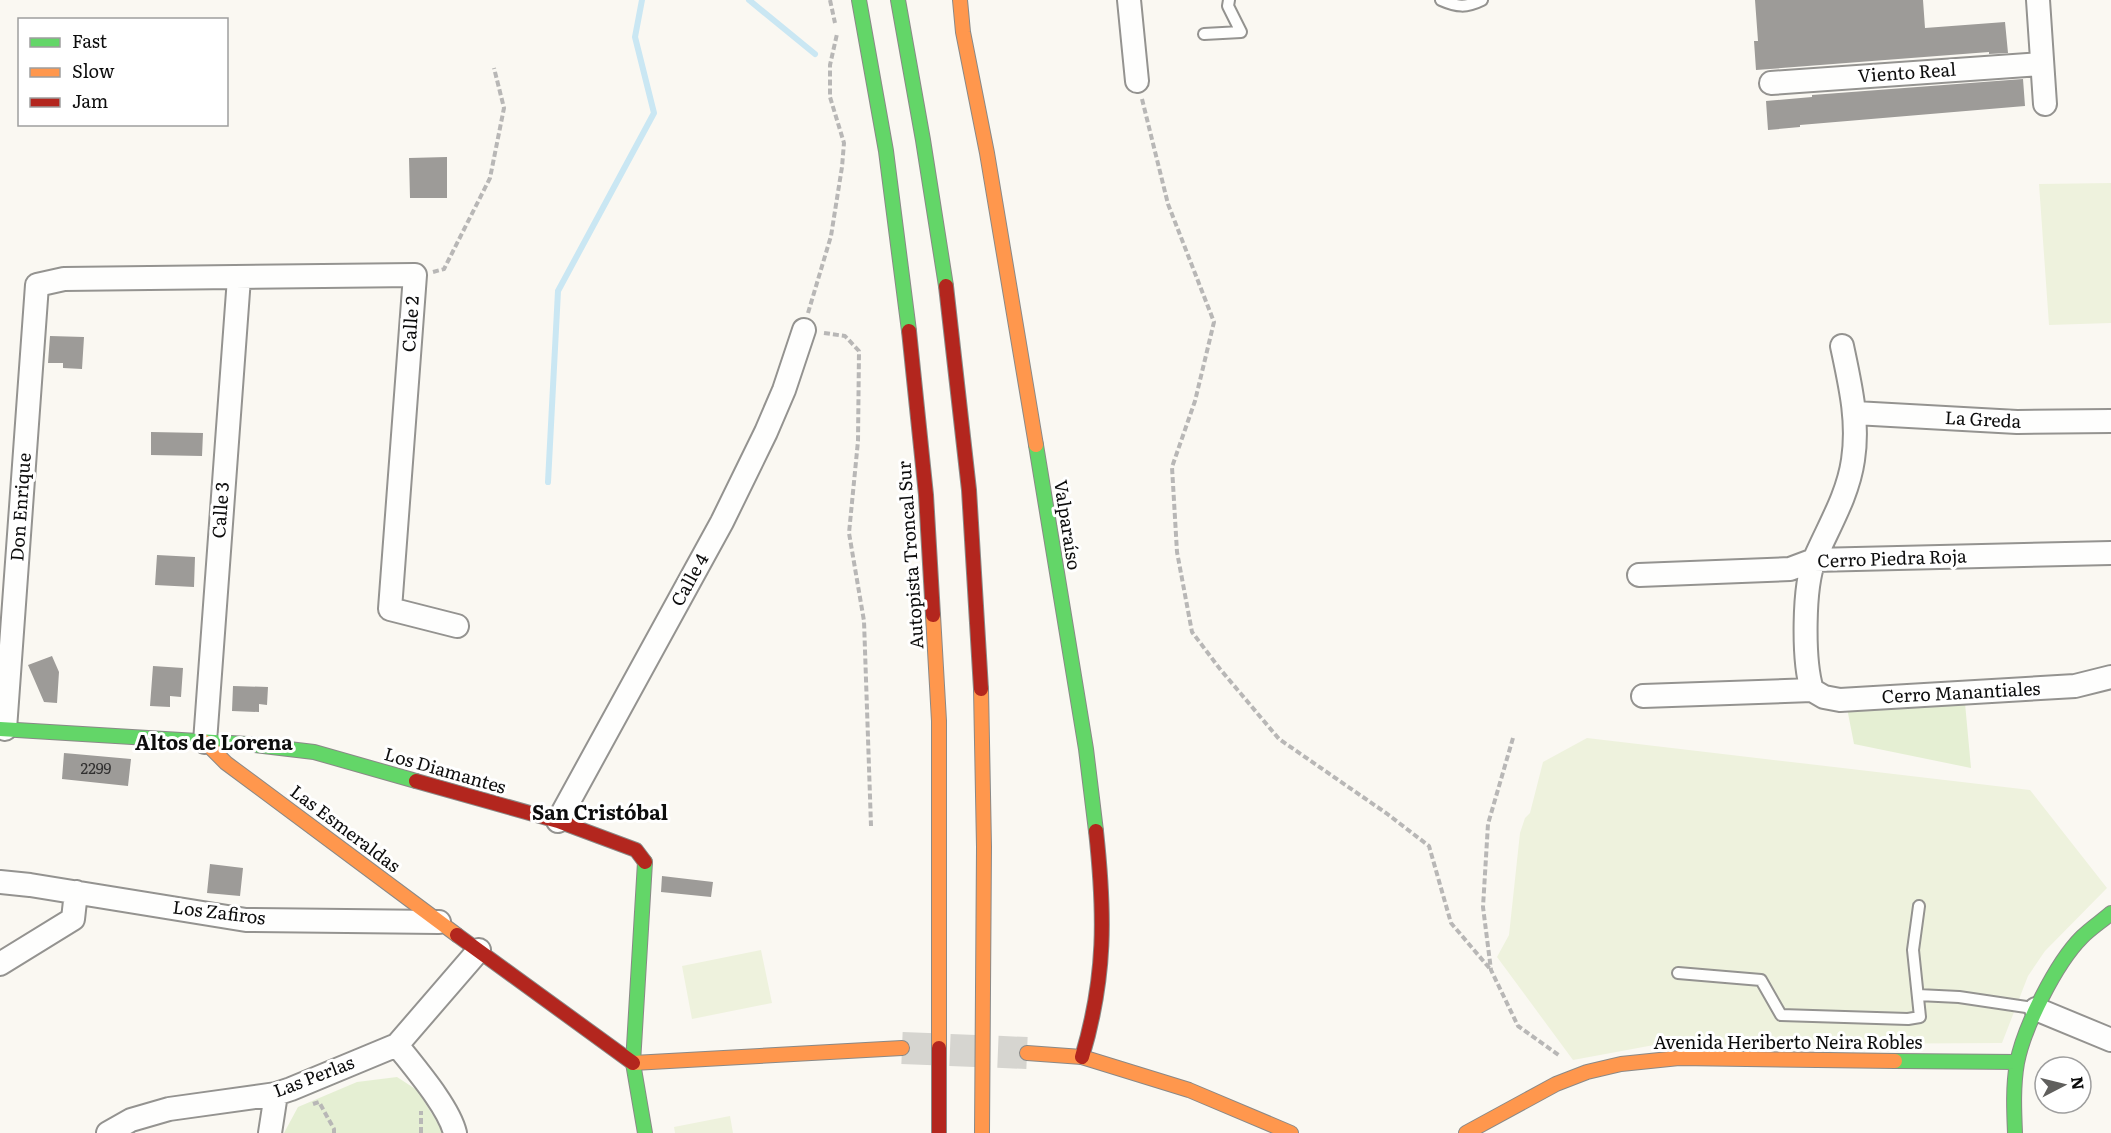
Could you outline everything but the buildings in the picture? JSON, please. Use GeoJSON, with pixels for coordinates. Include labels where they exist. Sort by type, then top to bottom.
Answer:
{"type":"FeatureCollection","features":[{"type":"Feature","properties":{"kind":"main road","name":"Autopista Troncal Sur"},"geometry":{"type":"LineString","coordinates":[[859,0],[886,151],[902,266],[926,495],[939,721],[938,1133]]}},
{"type":"Feature","properties":{"kind":"main road"},"geometry":{"type":"LineString","coordinates":[[898,0],[927,149],[955,346],[968,465],[981,670],[982,1133]]}},
{"type":"Feature","properties":{"kind":"main road","name":"Valparaíso"},"geometry":{"type":"LineString","coordinates":[[960,0],[963,32],[987,153],[1086,749],[1098,842],[1104,904],[1101,958],[1097,1005],[1090,1036],[1082,1057]]}},
{"type":"Feature","properties":{"kind":"main road"},"geometry":{"type":"LineString","coordinates":[[2,729],[205,742]]}},
{"type":"Feature","properties":{"kind":"main road","name":"Los Diamantes"},"geometry":{"type":"LineString","coordinates":[[205,742],[314,752],[558,821],[636,850],[645,861],[633,1063],[645,1133]]}},
{"type":"Feature","properties":{"kind":"main road","name":"Las Esmeraldas"},"geometry":{"type":"LineString","coordinates":[[205,742],[226,763],[633,1063]]}},
{"type":"Feature","properties":{"kind":"main road"},"geometry":{"type":"LineString","coordinates":[[2015,1133],[2014,1090],[2017,1062],[2036,1009],[2057,970],[2082,937],[2111,913]]}},
{"type":"Feature","properties":{"kind":"main road"},"geometry":{"type":"LineString","coordinates":[[983,1028],[990,1133]]}},
{"type":"Feature","properties":{"kind":"main road"},"geometry":{"type":"LineString","coordinates":[[633,1063],[902,1048]]}},
{"type":"Feature","properties":{"kind":"main road"},"geometry":{"type":"LineString","coordinates":[[1027,1053],[1082,1057],[1189,1090],[1291,1133]]}},
{"type":"Feature","properties":{"kind":"main road","name":"Avenida Heriberto Neira Robles"},"geometry":{"type":"LineString","coordinates":[[1466,1133],[1558,1083],[1586,1072],[1646,1060],[1679,1058],[2017,1062]]}},
{"type":"Feature","properties":{"kind":"street"},"geometry":{"type":"LineString","coordinates":[[1129,0],[1137,81]]}},
{"type":"Feature","properties":{"kind":"street"},"geometry":{"type":"LineString","coordinates":[[2038,0],[2046,104]]}},
{"type":"Feature","properties":{"kind":"street","name":"Viento Real"},"geometry":{"type":"LineString","coordinates":[[1771,83],[2042,64]]}},
{"type":"Feature","properties":{"kind":"street","name":"Calle 2"},"geometry":{"type":"LineString","coordinates":[[37,285],[64,279],[415,275],[390,609],[457,626]]}},
{"type":"Feature","properties":{"kind":"street","name":"Calle 3"},"geometry":{"type":"LineString","coordinates":[[205,742],[239,278]]}},
{"type":"Feature","properties":{"kind":"street","name":"Don Enrique"},"geometry":{"type":"LineString","coordinates":[[2,729],[37,285]]}},
{"type":"Feature","properties":{"kind":"street","name":"Calle 4"},"geometry":{"type":"LineString","coordinates":[[558,821],[722,522],[784,390],[804,330]]}},
{"type":"Feature","properties":{"kind":"street"},"geometry":{"type":"LineString","coordinates":[[1643,696],[1812,690],[1808,675],[1807,588],[1814,560],[1848,485],[1853,459],[1855,413],[1842,346]]}},
{"type":"Feature","properties":{"kind":"street","name":"La Greda"},"geometry":{"type":"LineString","coordinates":[[1855,413],[2017,422],[2111,421]]}},
{"type":"Feature","properties":{"kind":"street","name":"Cerro Piedra Roja"},"geometry":{"type":"LineString","coordinates":[[1639,575],[1790,569],[1814,560],[2111,553]]}},
{"type":"Feature","properties":{"kind":"street","name":"Cerro Manantiales"},"geometry":{"type":"LineString","coordinates":[[1812,690],[1824,697],[1840,700],[2075,686],[2111,677]]}},
{"type":"Feature","properties":{"kind":"street","name":"Los Zafiros"},"geometry":{"type":"LineString","coordinates":[[0,882],[246,920],[440,922]]}},
{"type":"Feature","properties":{"kind":"street"},"geometry":{"type":"LineString","coordinates":[[0,964],[73,919],[76,892]]}},
{"type":"Feature","properties":{"kind":"street","name":"Las Perlas"},"geometry":{"type":"LineString","coordinates":[[108,1133],[132,1120],[169,1109],[276,1094],[397,1045],[479,950]]}},
{"type":"Feature","properties":{"kind":"street"},"geometry":{"type":"LineString","coordinates":[[2036,1009],[2111,1040]]}},
{"type":"Feature","properties":{"kind":"street"},"geometry":{"type":"LineString","coordinates":[[397,1045],[425,1081],[453,1124],[455,1133]]}},
{"type":"Feature","properties":{"kind":"street"},"geometry":{"type":"LineString","coordinates":[[270,1133],[276,1094]]}},
{"type":"Feature","properties":{"kind":"lane"},"geometry":{"type":"LineString","coordinates":[[1204,34],[1241,32],[1228,6],[1229,0]]}},
{"type":"Feature","properties":{"kind":"lane"},"geometry":{"type":"LineString","coordinates":[[1442,0],[1456,7],[1482,0]]}},
{"type":"Feature","properties":{"kind":"lane"},"geometry":{"type":"LineString","coordinates":[[1678,973],[1761,980],[1781,1015],[1908,1019],[1920,1017],[1913,950],[1919,906]]}},
{"type":"Feature","properties":{"kind":"lane"},"geometry":{"type":"LineString","coordinates":[[1918,995],[1959,997],[2036,1009]]}},
{"type":"Feature","properties":{"kind":"path"},"geometry":{"type":"LineString","coordinates":[[831,0],[837,38],[830,64],[830,97],[844,143],[831,236],[804,330],[845,336],[859,351],[858,441],[849,533],[864,621],[871,826]]}},
{"type":"Feature","properties":{"kind":"path"},"geometry":{"type":"LineString","coordinates":[[415,275],[444,269],[490,177],[504,108],[494,68]]}},
{"type":"Feature","properties":{"kind":"path"},"geometry":{"type":"LineString","coordinates":[[1137,81],[1168,204],[1214,322],[1194,401],[1172,467],[1177,552],[1192,632],[1220,669],[1280,739],[1429,846],[1451,923],[1491,970],[1518,1026],[1586,1072]]}},
{"type":"Feature","properties":{"kind":"path"},"geometry":{"type":"LineString","coordinates":[[1491,970],[1484,907],[1488,824],[1513,738]]}},
{"type":"Feature","properties":{"kind":"path"},"geometry":{"type":"LineString","coordinates":[[308,1106],[319,1102],[334,1133]]}},
{"type":"Feature","properties":{"kind":"green space"},"geometry":{"type":"Polygon","coordinates":[[[2111,183],[2111,323],[2049,325],[2039,184],[2111,183]]]}},
{"type":"Feature","properties":{"kind":"green space"},"geometry":{"type":"Polygon","coordinates":[[[1965,703],[1971,768],[1854,744],[1847,708],[1965,703]]]}},
{"type":"Feature","properties":{"kind":"green space"},"geometry":{"type":"Polygon","coordinates":[[[1587,738],[2030,790],[2107,888],[2045,951],[2028,976],[2002,1043],[1654,1045],[1573,1060],[1497,957],[1509,935],[1520,833],[1525,818],[1530,813],[1543,762],[1587,738]]]}},
{"type":"Feature","properties":{"kind":"green space"},"geometry":{"type":"Polygon","coordinates":[[[761,950],[772,1003],[692,1019],[682,966],[761,950]]]}},
{"type":"Feature","properties":{"kind":"green space"},"geometry":{"type":"Polygon","coordinates":[[[397,1077],[417,1090],[442,1133],[284,1133],[298,1107],[357,1082],[397,1077]]]}},
{"type":"Feature","properties":{"kind":"green space"},"geometry":{"type":"Polygon","coordinates":[[[730,1116],[733,1133],[675,1133],[674,1127],[730,1116]]]}},
{"type":"Feature","properties":{"kind":"waterway"},"geometry":{"type":"LineString","coordinates":[[548,482],[558,291],[654,113],[635,37],[642,0]]}},
{"type":"Feature","properties":{"kind":"waterway"},"geometry":{"type":"LineString","coordinates":[[749,0],[815,54]]}},
{"type":"Feature","properties":{"kind":"tunnel"},"geometry":{"type":"LineString","coordinates":[[902,1048],[1027,1053]]}},
{"type":"Feature","properties":{"kind":"traffic: fast"},"geometry":{"type":"LineString","coordinates":[[859,0],[886,151],[909,331]]}},
{"type":"Feature","properties":{"kind":"traffic: fast"},"geometry":{"type":"LineString","coordinates":[[898,0],[946,286]]}},
{"type":"Feature","properties":{"kind":"traffic: fast"},"geometry":{"type":"LineString","coordinates":[[1036,445],[1086,749],[1096,831]]}},
{"type":"Feature","properties":{"kind":"traffic: fast"},"geometry":{"type":"LineString","coordinates":[[0,729],[247,744],[314,752],[416,781]]}},
{"type":"Feature","properties":{"kind":"traffic: fast"},"geometry":{"type":"LineString","coordinates":[[645,862],[633,1063],[645,1133]]}},
{"type":"Feature","properties":{"kind":"traffic: fast"},"geometry":{"type":"LineString","coordinates":[[2015,1133],[2014,1089],[2017,1063],[2026,1032],[2042,996],[2072,948],[2111,913]]}},
{"type":"Feature","properties":{"kind":"traffic: fast"},"geometry":{"type":"LineString","coordinates":[[1895,1061],[2017,1062]]}},
{"type":"Feature","properties":{"kind":"traffic: slow"},"geometry":{"type":"LineString","coordinates":[[960,0],[963,32],[987,153],[1036,445]]}},
{"type":"Feature","properties":{"kind":"traffic: slow"},"geometry":{"type":"LineString","coordinates":[[933,615],[939,721],[939,1048]]}},
{"type":"Feature","properties":{"kind":"traffic: slow"},"geometry":{"type":"LineString","coordinates":[[981,689],[984,847],[982,1133]]}},
{"type":"Feature","properties":{"kind":"traffic: slow"},"geometry":{"type":"LineString","coordinates":[[205,742],[226,763],[457,935]]}},
{"type":"Feature","properties":{"kind":"traffic: slow"},"geometry":{"type":"LineString","coordinates":[[633,1063],[902,1048]]}},
{"type":"Feature","properties":{"kind":"traffic: slow"},"geometry":{"type":"LineString","coordinates":[[1027,1053],[1082,1057],[1189,1090],[1291,1133]]}},
{"type":"Feature","properties":{"kind":"traffic: slow"},"geometry":{"type":"LineString","coordinates":[[1466,1133],[1556,1084],[1587,1072],[1621,1064],[1679,1058],[1895,1061]]}},
{"type":"Feature","properties":{"kind":"traffic: jam"},"geometry":{"type":"LineString","coordinates":[[946,286],[969,490],[981,689]]}},
{"type":"Feature","properties":{"kind":"traffic: jam"},"geometry":{"type":"LineString","coordinates":[[909,331],[926,495],[933,615]]}},
{"type":"Feature","properties":{"kind":"traffic: jam"},"geometry":{"type":"LineString","coordinates":[[416,781],[558,821],[636,850],[645,862]]}},
{"type":"Feature","properties":{"kind":"traffic: jam"},"geometry":{"type":"LineString","coordinates":[[1082,1057],[1096,1000],[1101,945],[1101,890],[1096,831]]}},
{"type":"Feature","properties":{"kind":"traffic: jam"},"geometry":{"type":"LineString","coordinates":[[457,935],[633,1063]]}},
{"type":"Feature","properties":{"kind":"traffic: jam"},"geometry":{"type":"LineString","coordinates":[[939,1048],[939,1133]]}},
{"type":"Feature","properties":{"kind":"district","name":"Altos de Lorena"},"geometry":{"type":"Point","coordinates":[214,743]}},
{"type":"Feature","properties":{"kind":"district","name":"San Cristóbal"},"geometry":{"type":"Point","coordinates":[600,813]}}]}
